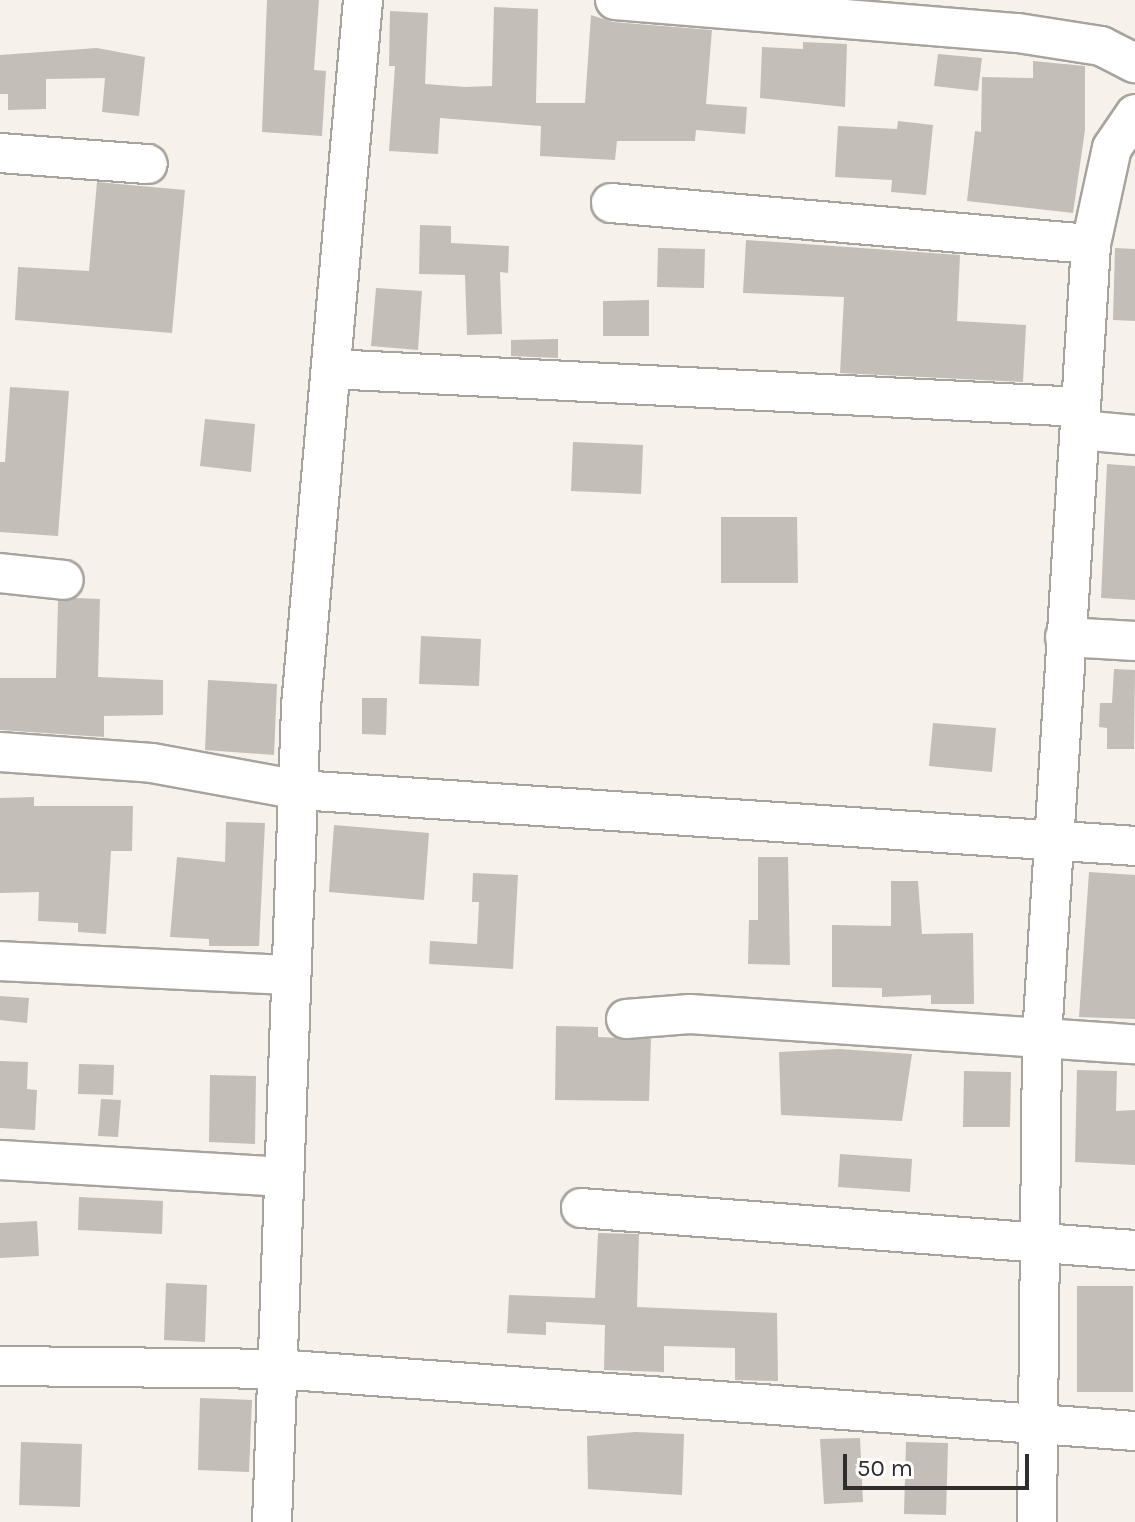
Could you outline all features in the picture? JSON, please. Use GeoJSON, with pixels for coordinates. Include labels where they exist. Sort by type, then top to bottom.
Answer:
{"type":"FeatureCollection","features":[{"type":"Feature","properties":{"kind":"street"},"geometry":{"type":"LineString","coordinates":[[272,1522],[289,975],[301,706],[363,0]]}},
{"type":"Feature","properties":{"kind":"street"},"geometry":{"type":"LineString","coordinates":[[615,0],[1018,33],[1101,46],[1135,63]]}},
{"type":"Feature","properties":{"kind":"street"},"geometry":{"type":"LineString","coordinates":[[1037,1522],[1042,1037],[1091,244],[1112,148],[1135,114]]}},
{"type":"Feature","properties":{"kind":"street"},"geometry":{"type":"LineString","coordinates":[[0,153],[148,164]]}},
{"type":"Feature","properties":{"kind":"street"},"geometry":{"type":"LineString","coordinates":[[611,203],[1091,244]]}},
{"type":"Feature","properties":{"kind":"street"},"geometry":{"type":"LineString","coordinates":[[331,369],[1081,418],[1135,435]]}},
{"type":"Feature","properties":{"kind":"street"},"geometry":{"type":"LineString","coordinates":[[0,573],[64,580]]}},
{"type":"Feature","properties":{"kind":"street"},"geometry":{"type":"LineString","coordinates":[[1065,637],[1135,641]]}},
{"type":"Feature","properties":{"kind":"street"},"geometry":{"type":"LineString","coordinates":[[0,752],[152,763],[299,790],[1135,846]]}},
{"type":"Feature","properties":{"kind":"street"},"geometry":{"type":"LineString","coordinates":[[0,961],[289,975]]}},
{"type":"Feature","properties":{"kind":"street"},"geometry":{"type":"LineString","coordinates":[[626,1019],[690,1014],[1135,1044]]}},
{"type":"Feature","properties":{"kind":"street"},"geometry":{"type":"LineString","coordinates":[[0,1160],[282,1177]]}},
{"type":"Feature","properties":{"kind":"street"},"geometry":{"type":"LineString","coordinates":[[581,1208],[1039,1246],[1135,1250]]}},
{"type":"Feature","properties":{"kind":"street"},"geometry":{"type":"LineString","coordinates":[[0,1366],[276,1369],[1135,1431]]}},
{"type":"Feature","properties":{"kind":"building"},"geometry":{"type":"Polygon","coordinates":[[[267,0],[319,0],[314,70],[326,71],[322,136],[262,132],[267,0]]]}},
{"type":"Feature","properties":{"kind":"building"},"geometry":{"type":"Polygon","coordinates":[[[494,7],[538,9],[536,103],[585,103],[591,15],[613,22],[712,30],[706,104],[747,107],[745,134],[696,130],[695,141],[617,141],[615,160],[540,156],[541,126],[440,118],[438,154],[389,151],[395,66],[389,66],[390,11],[428,13],[425,84],[492,86],[494,7]]]}},
{"type":"Feature","properties":{"kind":"building"},"geometry":{"type":"Polygon","coordinates":[[[803,42],[847,44],[845,107],[760,98],[762,47],[803,49],[803,42]]]}},
{"type":"Feature","properties":{"kind":"building"},"geometry":{"type":"Polygon","coordinates":[[[97,48],[145,57],[139,116],[102,112],[105,78],[46,79],[46,109],[8,110],[8,94],[0,94],[0,55],[97,48]]]}},
{"type":"Feature","properties":{"kind":"building"},"geometry":{"type":"Polygon","coordinates":[[[938,54],[982,58],[978,91],[934,86],[938,54]]]}},
{"type":"Feature","properties":{"kind":"building"},"geometry":{"type":"Polygon","coordinates":[[[1033,61],[1085,66],[1085,130],[1073,213],[967,201],[975,131],[981,132],[982,77],[1033,78],[1033,61]]]}},
{"type":"Feature","properties":{"kind":"building"},"geometry":{"type":"Polygon","coordinates":[[[898,121],[933,125],[926,195],[891,192],[892,180],[835,177],[838,126],[897,129],[898,121]]]}},
{"type":"Feature","properties":{"kind":"building"},"geometry":{"type":"Polygon","coordinates":[[[97,182],[185,190],[172,333],[15,320],[18,267],[89,271],[97,182]]]}},
{"type":"Feature","properties":{"kind":"building"},"geometry":{"type":"Polygon","coordinates":[[[420,225],[451,226],[451,243],[509,246],[508,273],[500,272],[502,334],[467,335],[465,275],[419,274],[420,225]]]}},
{"type":"Feature","properties":{"kind":"building"},"geometry":{"type":"Polygon","coordinates":[[[746,240],[960,255],[957,321],[1026,325],[1023,382],[840,373],[844,297],[743,293],[746,240]]]}},
{"type":"Feature","properties":{"kind":"building"},"geometry":{"type":"Polygon","coordinates":[[[658,248],[705,249],[704,288],[657,287],[658,248]]]}},
{"type":"Feature","properties":{"kind":"building"},"geometry":{"type":"Polygon","coordinates":[[[1115,248],[1135,249],[1135,321],[1113,320],[1115,248]]]}},
{"type":"Feature","properties":{"kind":"building"},"geometry":{"type":"Polygon","coordinates":[[[376,288],[422,291],[418,350],[371,346],[376,288]]]}},
{"type":"Feature","properties":{"kind":"building"},"geometry":{"type":"Polygon","coordinates":[[[649,300],[649,336],[603,336],[603,301],[649,300]]]}},
{"type":"Feature","properties":{"kind":"building"},"geometry":{"type":"Polygon","coordinates":[[[558,339],[558,358],[511,356],[511,340],[558,339]]]}},
{"type":"Feature","properties":{"kind":"building"},"geometry":{"type":"Polygon","coordinates":[[[10,387],[69,391],[58,536],[0,532],[0,462],[5,462],[10,387]]]}},
{"type":"Feature","properties":{"kind":"building"},"geometry":{"type":"Polygon","coordinates":[[[205,419],[255,424],[251,472],[200,466],[205,419]]]}},
{"type":"Feature","properties":{"kind":"building"},"geometry":{"type":"Polygon","coordinates":[[[573,442],[643,445],[641,494],[571,491],[573,442]]]}},
{"type":"Feature","properties":{"kind":"building"},"geometry":{"type":"Polygon","coordinates":[[[1107,464],[1135,466],[1135,600],[1101,598],[1107,464]]]}},
{"type":"Feature","properties":{"kind":"building"},"geometry":{"type":"Polygon","coordinates":[[[721,517],[797,517],[798,583],[721,583],[721,517]]]}},
{"type":"Feature","properties":{"kind":"building"},"geometry":{"type":"Polygon","coordinates":[[[100,599],[98,677],[163,680],[163,715],[104,716],[104,737],[0,730],[0,678],[56,678],[58,601],[100,599]]]}},
{"type":"Feature","properties":{"kind":"building"},"geometry":{"type":"Polygon","coordinates":[[[421,636],[481,639],[479,686],[419,684],[421,636]]]}},
{"type":"Feature","properties":{"kind":"building"},"geometry":{"type":"Polygon","coordinates":[[[1114,669],[1135,670],[1134,749],[1107,749],[1107,728],[1099,727],[1100,703],[1112,703],[1114,669]]]}},
{"type":"Feature","properties":{"kind":"building"},"geometry":{"type":"Polygon","coordinates":[[[208,680],[277,684],[274,755],[205,750],[208,680]]]}},
{"type":"Feature","properties":{"kind":"building"},"geometry":{"type":"Polygon","coordinates":[[[362,698],[387,698],[386,735],[362,734],[362,698]]]}},
{"type":"Feature","properties":{"kind":"building"},"geometry":{"type":"Polygon","coordinates":[[[933,723],[996,728],[992,772],[929,766],[933,723]]]}},
{"type":"Feature","properties":{"kind":"building"},"geometry":{"type":"Polygon","coordinates":[[[34,797],[34,806],[133,806],[132,851],[111,851],[106,934],[78,932],[78,923],[38,921],[39,892],[0,893],[0,798],[34,797]]]}},
{"type":"Feature","properties":{"kind":"building"},"geometry":{"type":"Polygon","coordinates":[[[226,822],[265,823],[259,946],[209,946],[209,939],[170,937],[177,857],[225,862],[226,822]]]}},
{"type":"Feature","properties":{"kind":"building"},"geometry":{"type":"Polygon","coordinates":[[[334,825],[429,833],[424,900],[329,892],[334,825]]]}},
{"type":"Feature","properties":{"kind":"building"},"geometry":{"type":"Polygon","coordinates":[[[758,857],[788,857],[790,965],[748,964],[749,920],[758,920],[758,857]]]}},
{"type":"Feature","properties":{"kind":"building"},"geometry":{"type":"Polygon","coordinates":[[[1089,872],[1135,875],[1135,1019],[1079,1017],[1089,872]]]}},
{"type":"Feature","properties":{"kind":"building"},"geometry":{"type":"Polygon","coordinates":[[[473,873],[518,875],[513,969],[429,964],[430,941],[477,944],[479,902],[472,902],[473,873]]]}},
{"type":"Feature","properties":{"kind":"building"},"geometry":{"type":"Polygon","coordinates":[[[891,881],[918,881],[922,934],[973,933],[974,1004],[931,1004],[931,995],[882,997],[882,988],[832,987],[832,925],[891,926],[891,881]]]}},
{"type":"Feature","properties":{"kind":"building"},"geometry":{"type":"Polygon","coordinates":[[[0,996],[29,998],[27,1023],[0,1020],[0,996]]]}},
{"type":"Feature","properties":{"kind":"building"},"geometry":{"type":"Polygon","coordinates":[[[556,1026],[598,1027],[598,1037],[651,1039],[649,1101],[555,1100],[556,1026]]]}},
{"type":"Feature","properties":{"kind":"building"},"geometry":{"type":"Polygon","coordinates":[[[839,1049],[912,1054],[902,1121],[781,1115],[779,1052],[839,1049]]]}},
{"type":"Feature","properties":{"kind":"building"},"geometry":{"type":"Polygon","coordinates":[[[0,1061],[28,1062],[27,1089],[37,1090],[35,1130],[0,1128],[0,1061]]]}},
{"type":"Feature","properties":{"kind":"building"},"geometry":{"type":"Polygon","coordinates":[[[79,1064],[114,1065],[113,1095],[78,1094],[79,1064]]]}},
{"type":"Feature","properties":{"kind":"building"},"geometry":{"type":"Polygon","coordinates":[[[1077,1070],[1117,1071],[1116,1111],[1135,1110],[1135,1165],[1075,1162],[1077,1070]]]}},
{"type":"Feature","properties":{"kind":"building"},"geometry":{"type":"Polygon","coordinates":[[[964,1071],[1011,1072],[1010,1127],[963,1127],[964,1071]]]}},
{"type":"Feature","properties":{"kind":"building"},"geometry":{"type":"Polygon","coordinates":[[[210,1075],[256,1076],[255,1144],[209,1142],[210,1075]]]}},
{"type":"Feature","properties":{"kind":"building"},"geometry":{"type":"Polygon","coordinates":[[[101,1099],[121,1100],[118,1137],[98,1136],[101,1099]]]}},
{"type":"Feature","properties":{"kind":"building"},"geometry":{"type":"Polygon","coordinates":[[[840,1154],[912,1159],[910,1192],[838,1187],[840,1154]]]}},
{"type":"Feature","properties":{"kind":"building"},"geometry":{"type":"Polygon","coordinates":[[[79,1197],[163,1201],[162,1234],[78,1230],[79,1197]]]}},
{"type":"Feature","properties":{"kind":"building"},"geometry":{"type":"Polygon","coordinates":[[[37,1221],[39,1256],[0,1258],[0,1223],[37,1221]]]}},
{"type":"Feature","properties":{"kind":"building"},"geometry":{"type":"Polygon","coordinates":[[[598,1233],[639,1234],[637,1307],[777,1313],[778,1381],[735,1380],[735,1348],[664,1346],[664,1372],[604,1370],[605,1325],[546,1322],[546,1335],[507,1333],[509,1295],[595,1298],[598,1233]]]}},
{"type":"Feature","properties":{"kind":"building"},"geometry":{"type":"Polygon","coordinates":[[[166,1283],[207,1285],[205,1342],[164,1340],[166,1283]]]}},
{"type":"Feature","properties":{"kind":"building"},"geometry":{"type":"Polygon","coordinates":[[[1077,1286],[1133,1286],[1133,1392],[1077,1392],[1077,1286]]]}},
{"type":"Feature","properties":{"kind":"building"},"geometry":{"type":"Polygon","coordinates":[[[200,1398],[252,1400],[249,1472],[198,1470],[200,1398]]]}},
{"type":"Feature","properties":{"kind":"building"},"geometry":{"type":"Polygon","coordinates":[[[635,1432],[684,1434],[682,1495],[588,1489],[587,1436],[635,1432]]]}},
{"type":"Feature","properties":{"kind":"building"},"geometry":{"type":"Polygon","coordinates":[[[860,1438],[863,1502],[824,1504],[820,1439],[860,1438]]]}},
{"type":"Feature","properties":{"kind":"building"},"geometry":{"type":"Polygon","coordinates":[[[21,1442],[82,1444],[80,1507],[19,1505],[21,1442]]]}},
{"type":"Feature","properties":{"kind":"building"},"geometry":{"type":"Polygon","coordinates":[[[906,1442],[948,1443],[946,1515],[904,1514],[906,1442]]]}}]}
